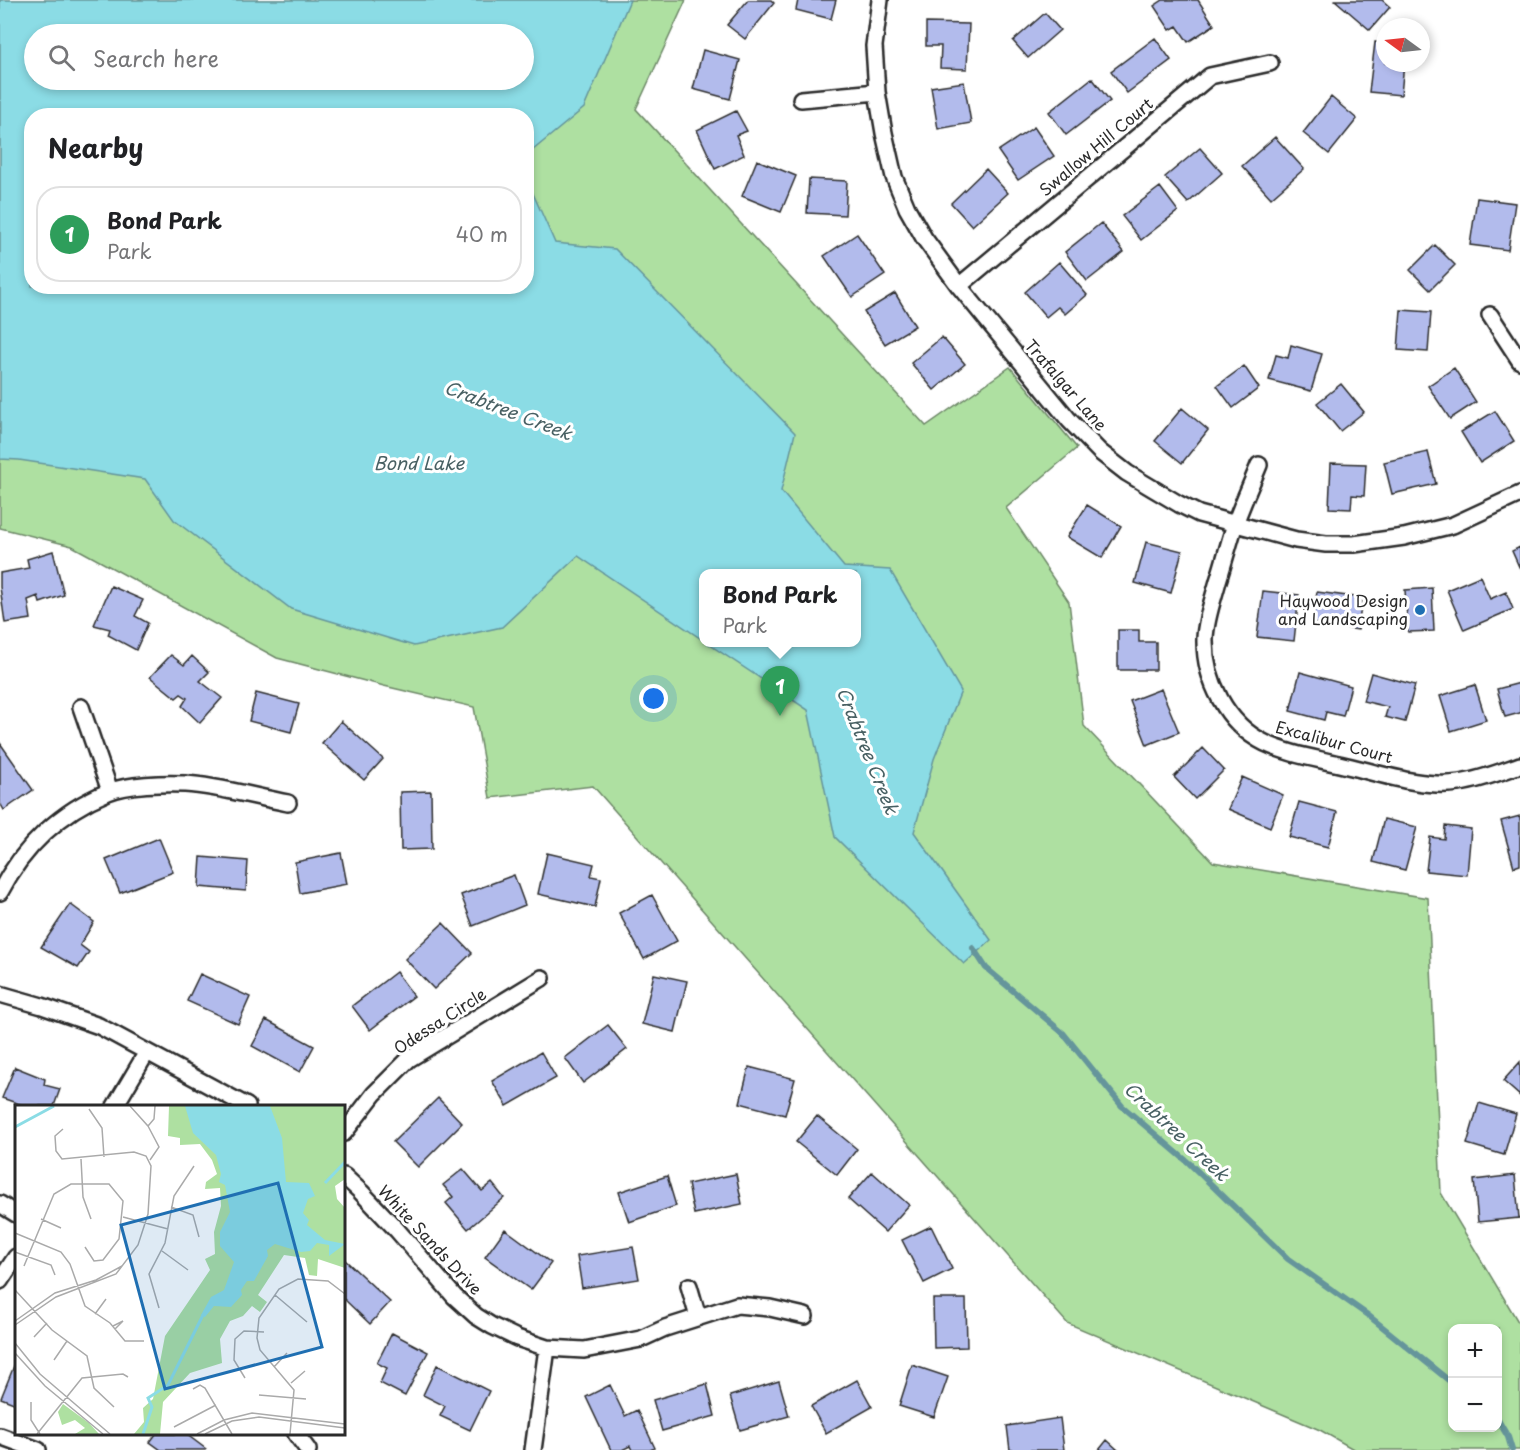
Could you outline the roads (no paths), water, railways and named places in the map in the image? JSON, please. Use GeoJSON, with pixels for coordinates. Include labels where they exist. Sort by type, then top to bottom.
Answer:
{"type":"FeatureCollection","features":[{"type":"Feature","properties":{"kind":"street","name":"Trafalgar Lane"},"geometry":{"type":"LineString","coordinates":[[880,0],[874,46],[877,92],[894,177],[907,208],[924,238],[959,286],[1069,420],[1100,452],[1127,473],[1199,514],[1296,540],[1326,544],[1354,544],[1404,537],[1453,525],[1520,494]]}},
{"type":"Feature","properties":{"kind":"street","name":"Swallow Hill Court"},"geometry":{"type":"LineString","coordinates":[[959,286],[1210,76],[1270,63]]}},
{"type":"Feature","properties":{"kind":"street"},"geometry":{"type":"LineString","coordinates":[[801,99],[877,92]]}},
{"type":"Feature","properties":{"kind":"street"},"geometry":{"type":"LineString","coordinates":[[1490,315],[1520,361]]}},
{"type":"Feature","properties":{"kind":"street","name":"Excalibur Court"},"geometry":{"type":"LineString","coordinates":[[1259,465],[1235,525],[1208,616],[1205,637],[1205,657],[1209,675],[1218,696],[1230,714],[1246,730],[1264,742],[1286,751],[1407,780],[1457,784],[1480,779],[1520,765]]}},
{"type":"Feature","properties":{"kind":"street"},"geometry":{"type":"LineString","coordinates":[[81,707],[110,791]]}},
{"type":"Feature","properties":{"kind":"street"},"geometry":{"type":"LineString","coordinates":[[0,892],[21,858],[41,836],[60,819],[110,791],[148,785],[184,784],[288,803]]}},
{"type":"Feature","properties":{"kind":"street","name":"Odessa Circle"},"geometry":{"type":"LineString","coordinates":[[345,1131],[374,1094],[409,1059],[542,978]]}},
{"type":"Feature","properties":{"kind":"street"},"geometry":{"type":"LineString","coordinates":[[0,994],[99,1026],[243,1105]]}},
{"type":"Feature","properties":{"kind":"street"},"geometry":{"type":"LineString","coordinates":[[116,1105],[147,1052]]}},
{"type":"Feature","properties":{"kind":"street","name":"White Sands Drive"},"geometry":{"type":"LineString","coordinates":[[345,1177],[397,1230],[454,1296],[476,1316],[517,1338],[547,1348],[584,1350],[641,1339],[665,1328],[737,1305],[770,1308],[806,1316]]}},
{"type":"Feature","properties":{"kind":"street"},"geometry":{"type":"LineString","coordinates":[[0,1204],[15,1213]]}},
{"type":"Feature","properties":{"kind":"street"},"geometry":{"type":"LineString","coordinates":[[0,1281],[15,1258]]}},
{"type":"Feature","properties":{"kind":"street"},"geometry":{"type":"LineString","coordinates":[[689,1286],[698,1317]]}},
{"type":"Feature","properties":{"kind":"street"},"geometry":{"type":"LineString","coordinates":[[533,1450],[547,1348]]}},
{"type":"Feature","properties":{"kind":"street"},"geometry":{"type":"LineString","coordinates":[[297,1435],[308,1450]]}},
{"type":"Feature","properties":{"kind":"street"},"geometry":{"type":"LineString","coordinates":[[0,1436],[38,1450]]}},
{"type":"Feature","properties":{"kind":"water","name":"Bond Lake"},"geometry":{"type":"Polygon","coordinates":[[[0,0],[630,0],[584,108],[534,149],[534,108],[24,108],[24,294],[534,294],[534,196],[555,243],[615,249],[795,433],[781,491],[844,567],[890,570],[961,691],[934,759],[914,832],[991,940],[964,964],[835,837],[808,710],[713,647],[861,647],[861,569],[699,569],[699,637],[578,556],[502,627],[414,646],[291,609],[174,520],[145,479],[0,459],[0,0]]]}},
{"type":"Feature","properties":{"kind":"waterway","name":"Crabtree Creek"},"geometry":{"type":"LineString","coordinates":[[973,948],[986,968],[1063,1033],[1122,1106],[1189,1163],[1288,1259],[1369,1316],[1448,1380]]}},
{"type":"Feature","properties":{"kind":"waterway","name":"Crabtree Creek"},"geometry":{"type":"LineString","coordinates":[[1502,1427],[1512,1450]]}},
{"type":"Feature","properties":{"kind":"place","name":"Haywood Design and Landscaping"},"geometry":{"type":"Point","coordinates":[1420,610]}},
{"type":"Feature","properties":{"kind":"place","name":"Bond Park"},"geometry":{"type":"Point","coordinates":[780,716]}}]}
